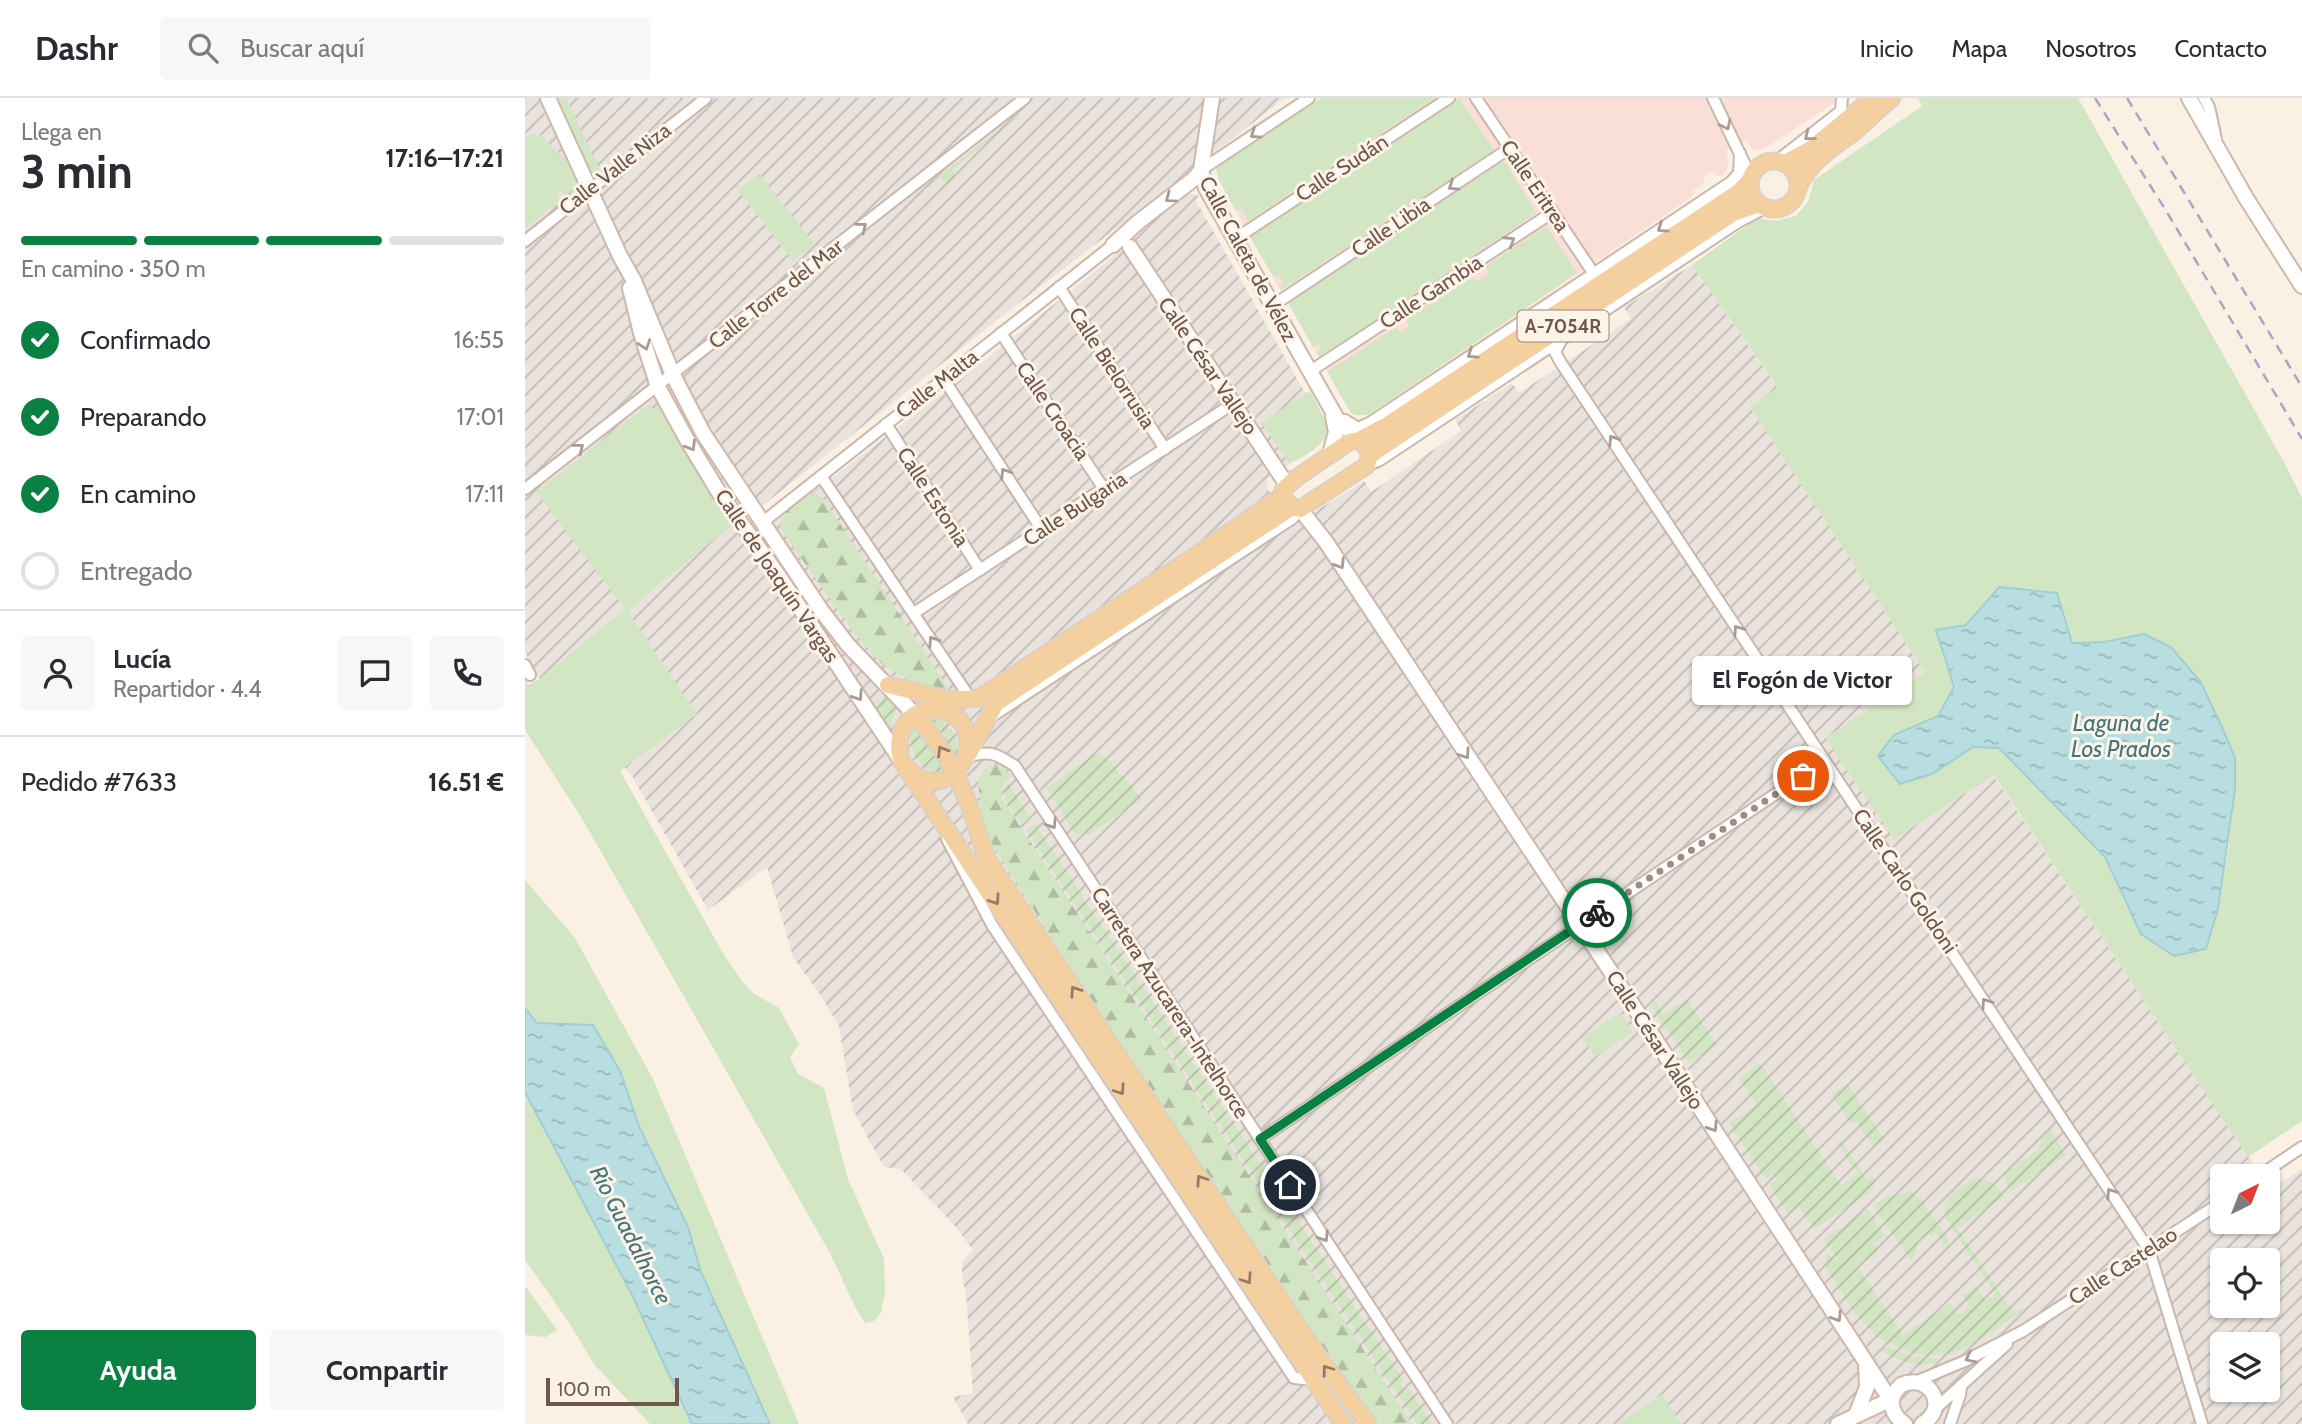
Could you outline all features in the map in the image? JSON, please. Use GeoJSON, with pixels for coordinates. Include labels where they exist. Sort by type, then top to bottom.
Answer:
{"type":"FeatureCollection","features":[{"type":"Feature","properties":{"kind":"main road","name":"A-7054R"},"geometry":{"type":"LineString","coordinates":[[1290,499],[1330,454],[1377,430],[1732,196],[1764,163],[1781,162],[1811,149],[1873,98]]}},
{"type":"Feature","properties":{"kind":"main road","name":"A-7054R"},"geometry":{"type":"LineString","coordinates":[[1290,499],[1368,460],[1733,213],[1762,206],[1773,210],[1788,206],[1797,194],[1803,176],[1819,157],[1856,130],[1892,98]]}},
{"type":"Feature","properties":{"kind":"main road"},"geometry":{"type":"LineString","coordinates":[[1781,162],[1795,173],[1799,186]]}},
{"type":"Feature","properties":{"kind":"main road"},"geometry":{"type":"LineString","coordinates":[[1751,179],[1752,194],[1762,206]]}},
{"type":"Feature","properties":{"kind":"main road"},"geometry":{"type":"LineString","coordinates":[[1359,440],[1367,447],[1368,460]]}},
{"type":"Feature","properties":{"kind":"main road"},"geometry":{"type":"LineString","coordinates":[[902,762],[910,772],[932,781],[955,773],[975,745],[985,720],[996,703],[1290,499]]}},
{"type":"Feature","properties":{"kind":"main road"},"geometry":{"type":"LineString","coordinates":[[888,685],[950,700],[979,698],[1290,499]]}},
{"type":"Feature","properties":{"kind":"main road"},"geometry":{"type":"LineString","coordinates":[[950,700],[933,710],[915,715],[901,731],[898,741],[902,762],[1343,1424]]}},
{"type":"Feature","properties":{"kind":"main road"},"geometry":{"type":"LineString","coordinates":[[933,710],[954,717],[962,725],[969,746],[967,757]]}},
{"type":"Feature","properties":{"kind":"main road"},"geometry":{"type":"LineString","coordinates":[[915,715],[928,729],[955,773],[967,798],[975,830],[987,859],[1319,1359],[1368,1424]]}},
{"type":"Feature","properties":{"kind":"street"},"geometry":{"type":"LineString","coordinates":[[548,98],[620,256]]}},
{"type":"Feature","properties":{"kind":"street","name":"Calle Valle Niza"},"geometry":{"type":"LineString","coordinates":[[525,241],[706,98]]}},
{"type":"Feature","properties":{"kind":"street","name":"Calle Torre del Mar"},"geometry":{"type":"LineString","coordinates":[[525,489],[1025,98]]}},
{"type":"Feature","properties":{"kind":"street","name":"Calle Caleta de Vélez"},"geometry":{"type":"LineString","coordinates":[[1212,98],[1201,170],[1206,188],[1309,372],[1345,428],[1359,440]]}},
{"type":"Feature","properties":{"kind":"street"},"geometry":{"type":"LineString","coordinates":[[1201,170],[1309,98]]}},
{"type":"Feature","properties":{"kind":"street","name":"Calle Sudán"},"geometry":{"type":"LineString","coordinates":[[1234,239],[1449,98]]}},
{"type":"Feature","properties":{"kind":"street","name":"Calle Eritrea"},"geometry":{"type":"LineString","coordinates":[[1476,98],[1594,274]]}},
{"type":"Feature","properties":{"kind":"street"},"geometry":{"type":"LineString","coordinates":[[1713,98],[1751,179],[1719,191]]}},
{"type":"Feature","properties":{"kind":"street"},"geometry":{"type":"LineString","coordinates":[[1781,162],[1841,111],[1842,98]]}},
{"type":"Feature","properties":{"kind":"street"},"geometry":{"type":"LineString","coordinates":[[2189,98],[2246,198],[2302,286]]}},
{"type":"Feature","properties":{"kind":"street"},"geometry":{"type":"LineString","coordinates":[[2204,98],[2209,107],[2219,152]]}},
{"type":"Feature","properties":{"kind":"street","name":"Calle Libia"},"geometry":{"type":"LineString","coordinates":[[1272,306],[1510,148]]}},
{"type":"Feature","properties":{"kind":"street"},"geometry":{"type":"LineString","coordinates":[[1333,411],[1358,428],[1371,422],[1719,191],[1738,173],[1740,153]]}},
{"type":"Feature","properties":{"kind":"street","name":"Calle Malta"},"geometry":{"type":"LineString","coordinates":[[763,522],[1113,245],[1195,178],[1201,170]]}},
{"type":"Feature","properties":{"kind":"street"},"geometry":{"type":"LineString","coordinates":[[1368,460],[1380,460],[1762,206]]}},
{"type":"Feature","properties":{"kind":"street","name":"Calle Gambia"},"geometry":{"type":"LineString","coordinates":[[1309,372],[1553,212]]}},
{"type":"Feature","properties":{"kind":"street"},"geometry":{"type":"LineString","coordinates":[[1113,245],[1122,244],[1129,247],[1130,236],[1137,223]]}},
{"type":"Feature","properties":{"kind":"street","name":"Calle César Vallejo"},"geometry":{"type":"LineString","coordinates":[[1129,247],[1234,403],[1290,499],[1326,542],[1886,1393],[1892,1398],[1892,1409],[1904,1424]]}},
{"type":"Feature","properties":{"kind":"street","name":"Calle de Joaquín Vargas"},"geometry":{"type":"LineString","coordinates":[[620,256],[673,375],[703,433],[821,610],[848,645],[915,715]]}},
{"type":"Feature","properties":{"kind":"street","name":"Calle de Joaquín Vargas"},"geometry":{"type":"LineString","coordinates":[[620,256],[658,387],[718,491],[778,575],[902,762]]}},
{"type":"Feature","properties":{"kind":"street","name":"Calle Bielorrusia"},"geometry":{"type":"LineString","coordinates":[[1059,287],[1165,449]]}},
{"type":"Feature","properties":{"kind":"street","name":"Calle Croacia"},"geometry":{"type":"LineString","coordinates":[[1001,333],[1104,489]]}},
{"type":"Feature","properties":{"kind":"street","name":"Calle Carlo Goldoni"},"geometry":{"type":"LineString","coordinates":[[1563,337],[1555,352],[2149,1250],[2202,1424]]}},
{"type":"Feature","properties":{"kind":"street"},"geometry":{"type":"LineString","coordinates":[[943,378],[1042,530]]}},
{"type":"Feature","properties":{"kind":"street","name":"Calle Bulgaria"},"geometry":{"type":"LineString","coordinates":[[914,613],[1234,403]]}},
{"type":"Feature","properties":{"kind":"street"},"geometry":{"type":"LineString","coordinates":[[1377,430],[1398,403]]}},
{"type":"Feature","properties":{"kind":"street"},"geometry":{"type":"LineString","coordinates":[[1330,454],[1336,432],[1333,411]]}},
{"type":"Feature","properties":{"kind":"street","name":"Calle Estonia"},"geometry":{"type":"LineString","coordinates":[[886,424],[981,570]]}},
{"type":"Feature","properties":{"kind":"street"},"geometry":{"type":"LineString","coordinates":[[821,476],[970,698]]}},
{"type":"Feature","properties":{"kind":"street","name":"Carretera Azucarera-Intelhorce"},"geometry":{"type":"LineString","coordinates":[[967,757],[986,751],[1015,766],[1447,1424]]}},
{"type":"Feature","properties":{"kind":"street"},"geometry":{"type":"LineString","coordinates":[[1260,1139],[1825,761]]}},
{"type":"Feature","properties":{"kind":"street"},"geometry":{"type":"LineString","coordinates":[[2277,1164],[2302,1147]]}},
{"type":"Feature","properties":{"kind":"street","name":"Calle Castelao"},"geometry":{"type":"LineString","coordinates":[[1915,1382],[1965,1361],[2023,1331],[2210,1210]]}},
{"type":"Feature","properties":{"kind":"street","name":"Calle Castelao"},"geometry":{"type":"LineString","coordinates":[[1935,1415],[1961,1385],[2023,1331]]}},
{"type":"Feature","properties":{"kind":"street"},"geometry":{"type":"LineString","coordinates":[[1856,1415],[1867,1387],[1865,1360]]}},
{"type":"Feature","properties":{"kind":"street"},"geometry":{"type":"LineString","coordinates":[[1838,1424],[1892,1398],[1901,1385],[1915,1382],[1925,1385],[1933,1393],[1935,1415],[1922,1424]]}},
{"type":"Feature","properties":{"kind":"street"},"geometry":{"type":"LineString","coordinates":[[1950,1424],[1961,1385]]}},
{"type":"Feature","properties":{"kind":"street"},"geometry":{"type":"LineString","coordinates":[[1895,1424],[1904,1424]]}},
{"type":"Feature","properties":{"kind":"shaded area"},"geometry":{"type":"Polygon","coordinates":[[[525,98],[1285,98],[1006,313],[757,510],[733,525],[745,544],[959,381],[1190,193],[1199,196],[1196,201],[1305,393],[1310,391],[1325,440],[1266,480],[1269,491],[1292,526],[1364,481],[1371,491],[1377,488],[1461,431],[1455,420],[1512,383],[1519,393],[1631,319],[1624,307],[1692,265],[1778,388],[1750,407],[1925,672],[1826,738],[1993,775],[2253,1164],[2210,1164],[2210,1234],[2280,1234],[2280,1183],[2302,1169],[2302,1424],[968,1424],[953,1397],[973,1393],[962,1262],[973,1250],[956,1227],[901,1169],[885,1167],[878,1157],[853,1110],[839,1026],[793,957],[767,867],[708,910],[631,774],[544,688],[525,652],[525,98]]]}},
{"type":"Feature","properties":{"kind":"shaded area"},"geometry":{"type":"Polygon","coordinates":[[[1321,98],[1838,98],[1767,147],[1753,151],[1746,141],[1726,151],[1729,165],[1723,175],[1717,176],[1712,171],[1703,178],[1705,183],[1693,191],[1692,197],[1368,415],[1356,415],[1351,413],[1250,237],[1218,178],[1216,168],[1321,98]]]}},
{"type":"Feature","properties":{"kind":"green space"},"geometry":{"type":"Polygon","coordinates":[[[556,98],[566,98],[600,170],[590,178],[556,98]]]}},
{"type":"Feature","properties":{"kind":"green space"},"geometry":{"type":"Polygon","coordinates":[[[1321,98],[1434,98],[1248,221],[1241,208],[1236,211],[1218,178],[1216,168],[1321,98]]]}},
{"type":"Feature","properties":{"kind":"green space"},"geometry":{"type":"Polygon","coordinates":[[[1459,98],[1494,150],[1281,290],[1279,287],[1284,284],[1279,275],[1274,278],[1250,237],[1459,98]]]}},
{"type":"Feature","properties":{"kind":"green space"},"geometry":{"type":"Polygon","coordinates":[[[1918,98],[2078,98],[2302,498],[2302,1121],[2248,1157],[1994,775],[1894,839],[1825,738],[1925,672],[1750,407],[1778,387],[1692,265],[1757,218],[1775,221],[1796,216],[1808,202],[1814,180],[1922,106],[1918,98]],[[1992,593],[1966,625],[1936,630],[1954,687],[1938,716],[1894,735],[1932,774],[1974,747],[1999,748],[2105,857],[2127,908],[2206,949],[2218,909],[2228,850],[2235,789],[2235,758],[2200,681],[2104,642],[2072,643],[1992,593]]]}},
{"type":"Feature","properties":{"kind":"green space"},"geometry":{"type":"Polygon","coordinates":[[[1019,114],[1020,116],[952,170],[956,176],[946,184],[940,178],[928,187],[927,185],[1019,114]]]}},
{"type":"Feature","properties":{"kind":"green space"},"geometry":{"type":"Polygon","coordinates":[[[535,133],[570,160],[581,185],[566,195],[560,191],[556,196],[561,200],[525,228],[525,137],[535,133]]]}},
{"type":"Feature","properties":{"kind":"green space"},"geometry":{"type":"Polygon","coordinates":[[[1502,162],[1506,163],[1536,213],[1320,357],[1317,353],[1321,350],[1318,344],[1313,347],[1288,303],[1502,162]]]}},
{"type":"Feature","properties":{"kind":"green space"},"geometry":{"type":"Polygon","coordinates":[[[759,174],[815,245],[793,261],[738,190],[759,174]]]}},
{"type":"Feature","properties":{"kind":"green space"},"geometry":{"type":"Polygon","coordinates":[[[1546,226],[1577,273],[1368,415],[1351,413],[1327,372],[1396,327],[1400,333],[1409,326],[1406,320],[1471,276],[1476,282],[1489,274],[1485,267],[1546,226]]]}},
{"type":"Feature","properties":{"kind":"green space"},"geometry":{"type":"Polygon","coordinates":[[[1310,391],[1329,427],[1324,439],[1314,449],[1289,463],[1261,423],[1310,391]]]}},
{"type":"Feature","properties":{"kind":"green space"},"geometry":{"type":"Polygon","coordinates":[[[659,399],[732,525],[628,612],[697,714],[620,771],[724,955],[754,994],[779,1008],[799,1044],[790,1057],[798,1074],[824,1088],[848,1179],[884,1259],[885,1291],[881,1313],[874,1321],[865,1323],[855,1307],[831,1255],[687,1002],[581,817],[525,730],[525,681],[529,685],[539,679],[625,609],[536,492],[649,404],[653,409],[658,405],[655,400],[659,399]]]}},
{"type":"Feature","properties":{"kind":"green space"},"geometry":{"type":"Polygon","coordinates":[[[816,494],[829,502],[827,504],[950,691],[907,679],[884,666],[854,633],[780,528],[792,506],[816,494]]]}},
{"type":"Feature","properties":{"kind":"green space"},"geometry":{"type":"Polygon","coordinates":[[[886,694],[899,707],[891,723],[891,734],[874,709],[886,694]]]}},
{"type":"Feature","properties":{"kind":"green space"},"geometry":{"type":"Polygon","coordinates":[[[927,716],[943,722],[953,733],[958,747],[959,764],[927,716]]]}},
{"type":"Feature","properties":{"kind":"green space"},"geometry":{"type":"Polygon","coordinates":[[[912,722],[933,748],[947,774],[929,769],[916,757],[911,741],[912,722]]]}},
{"type":"Feature","properties":{"kind":"green space"},"geometry":{"type":"Polygon","coordinates":[[[1095,754],[1105,756],[1142,799],[1086,836],[1083,832],[1077,836],[1046,788],[1095,754]]]}},
{"type":"Feature","properties":{"kind":"green space"},"geometry":{"type":"Polygon","coordinates":[[[999,764],[1012,776],[1004,783],[1001,797],[1412,1424],[1380,1424],[1357,1398],[1078,979],[993,846],[982,820],[978,780],[985,768],[999,764]]]}},
{"type":"Feature","properties":{"kind":"green space"},"geometry":{"type":"Polygon","coordinates":[[[1008,783],[1030,817],[1021,823],[1006,798],[1005,788],[1008,783]]]}},
{"type":"Feature","properties":{"kind":"green space"},"geometry":{"type":"Polygon","coordinates":[[[1035,824],[1404,1381],[1400,1384],[1405,1390],[1408,1388],[1432,1424],[1417,1424],[1026,830],[1035,824]]]}},
{"type":"Feature","properties":{"kind":"green space"},"geometry":{"type":"Polygon","coordinates":[[[525,880],[575,938],[653,1079],[799,1424],[770,1424],[701,1272],[688,1227],[639,1126],[620,1071],[537,1023],[525,1008],[525,880]]]}},
{"type":"Feature","properties":{"kind":"green space"},"geometry":{"type":"Polygon","coordinates":[[[1687,999],[1717,1045],[1689,1063],[1650,1005],[1655,1001],[1664,1014],[1687,999]]]}},
{"type":"Feature","properties":{"kind":"green space"},"geometry":{"type":"Polygon","coordinates":[[[1620,1013],[1633,1032],[1595,1057],[1582,1038],[1620,1013]]]}},
{"type":"Feature","properties":{"kind":"green space"},"geometry":{"type":"Polygon","coordinates":[[[1760,1063],[1841,1185],[1858,1174],[1838,1144],[1842,1142],[1867,1180],[1873,1177],[1875,1182],[1871,1192],[1814,1229],[1799,1207],[1788,1214],[1770,1185],[1777,1180],[1773,1174],[1766,1179],[1729,1123],[1757,1105],[1739,1078],[1760,1063]]]}},
{"type":"Feature","properties":{"kind":"green space"},"geometry":{"type":"Polygon","coordinates":[[[1847,1084],[1884,1139],[1873,1146],[1856,1122],[1851,1124],[1831,1095],[1847,1084]]]}},
{"type":"Feature","properties":{"kind":"green space"},"geometry":{"type":"Polygon","coordinates":[[[525,1092],[632,1295],[692,1424],[650,1424],[594,1364],[568,1321],[525,1260],[525,1092]]]}},
{"type":"Feature","properties":{"kind":"green space"},"geometry":{"type":"Polygon","coordinates":[[[2050,1129],[2066,1155],[2010,1192],[2003,1174],[2038,1150],[2042,1137],[2050,1129]]]}},
{"type":"Feature","properties":{"kind":"green space"},"geometry":{"type":"Polygon","coordinates":[[[1976,1178],[1992,1182],[2005,1196],[1957,1228],[2013,1312],[2021,1308],[2023,1311],[1966,1348],[1948,1354],[1923,1355],[1906,1351],[1877,1337],[1856,1315],[1826,1268],[1826,1252],[1835,1261],[1838,1259],[1823,1240],[1868,1209],[1885,1236],[1873,1244],[1878,1252],[1857,1266],[1903,1335],[1950,1303],[1958,1315],[1970,1307],[1962,1295],[1976,1287],[1986,1301],[1995,1294],[1945,1217],[1946,1203],[1959,1189],[1976,1178]]]}},
{"type":"Feature","properties":{"kind":"green space"},"geometry":{"type":"Polygon","coordinates":[[[1909,1189],[1922,1200],[1949,1240],[1947,1248],[1936,1233],[1931,1236],[1929,1233],[1918,1240],[1915,1257],[1910,1260],[1873,1206],[1888,1196],[1905,1193],[1909,1189]]]}},
{"type":"Feature","properties":{"kind":"green space"},"geometry":{"type":"Polygon","coordinates":[[[525,1286],[557,1330],[546,1337],[525,1335],[525,1286]]]}},
{"type":"Feature","properties":{"kind":"green space"},"geometry":{"type":"Polygon","coordinates":[[[1885,1347],[1911,1356],[1938,1359],[1930,1364],[1908,1362],[1880,1350],[1885,1347]]]}},
{"type":"Feature","properties":{"kind":"green space"},"geometry":{"type":"Polygon","coordinates":[[[1662,1394],[1681,1424],[1617,1424],[1662,1394]]]}},
{"type":"Feature","properties":{"kind":"water","name":"Laguna de Los Prados"},"geometry":{"type":"Polygon","coordinates":[[[1999,587],[2057,593],[2072,643],[2104,642],[2144,634],[2171,647],[2200,681],[2235,758],[2235,789],[2218,909],[2206,949],[2174,956],[2141,934],[2105,857],[1999,748],[1973,747],[1932,774],[1900,784],[1878,756],[1894,735],[1938,716],[1954,687],[1936,630],[1966,625],[1999,587]]]}},
{"type":"Feature","properties":{"kind":"water","name":"Río Guadalhorce"},"geometry":{"type":"Polygon","coordinates":[[[525,1008],[537,1023],[593,1025],[620,1071],[639,1126],[688,1227],[701,1272],[770,1424],[692,1424],[632,1295],[525,1092],[525,1008]]]}},
{"type":"Feature","properties":{"kind":"railway"},"geometry":{"type":"LineString","coordinates":[[2095,98],[2165,209],[2302,439]]}},
{"type":"Feature","properties":{"kind":"railway"},"geometry":{"type":"LineString","coordinates":[[2127,98],[2302,387]]}},
{"type":"Feature","properties":{"kind":"way so far"},"geometry":{"type":"LineString","coordinates":[[1597,913],[1803,776]]}},
{"type":"Feature","properties":{"kind":"place","name":"El Fogón de Victor"},"geometry":{"type":"Point","coordinates":[1803,776]}},
{"type":"Feature","properties":{"kind":"route"},"geometry":{"type":"LineString","coordinates":[[1290,1185],[1260,1139],[1597,913]]}}]}
